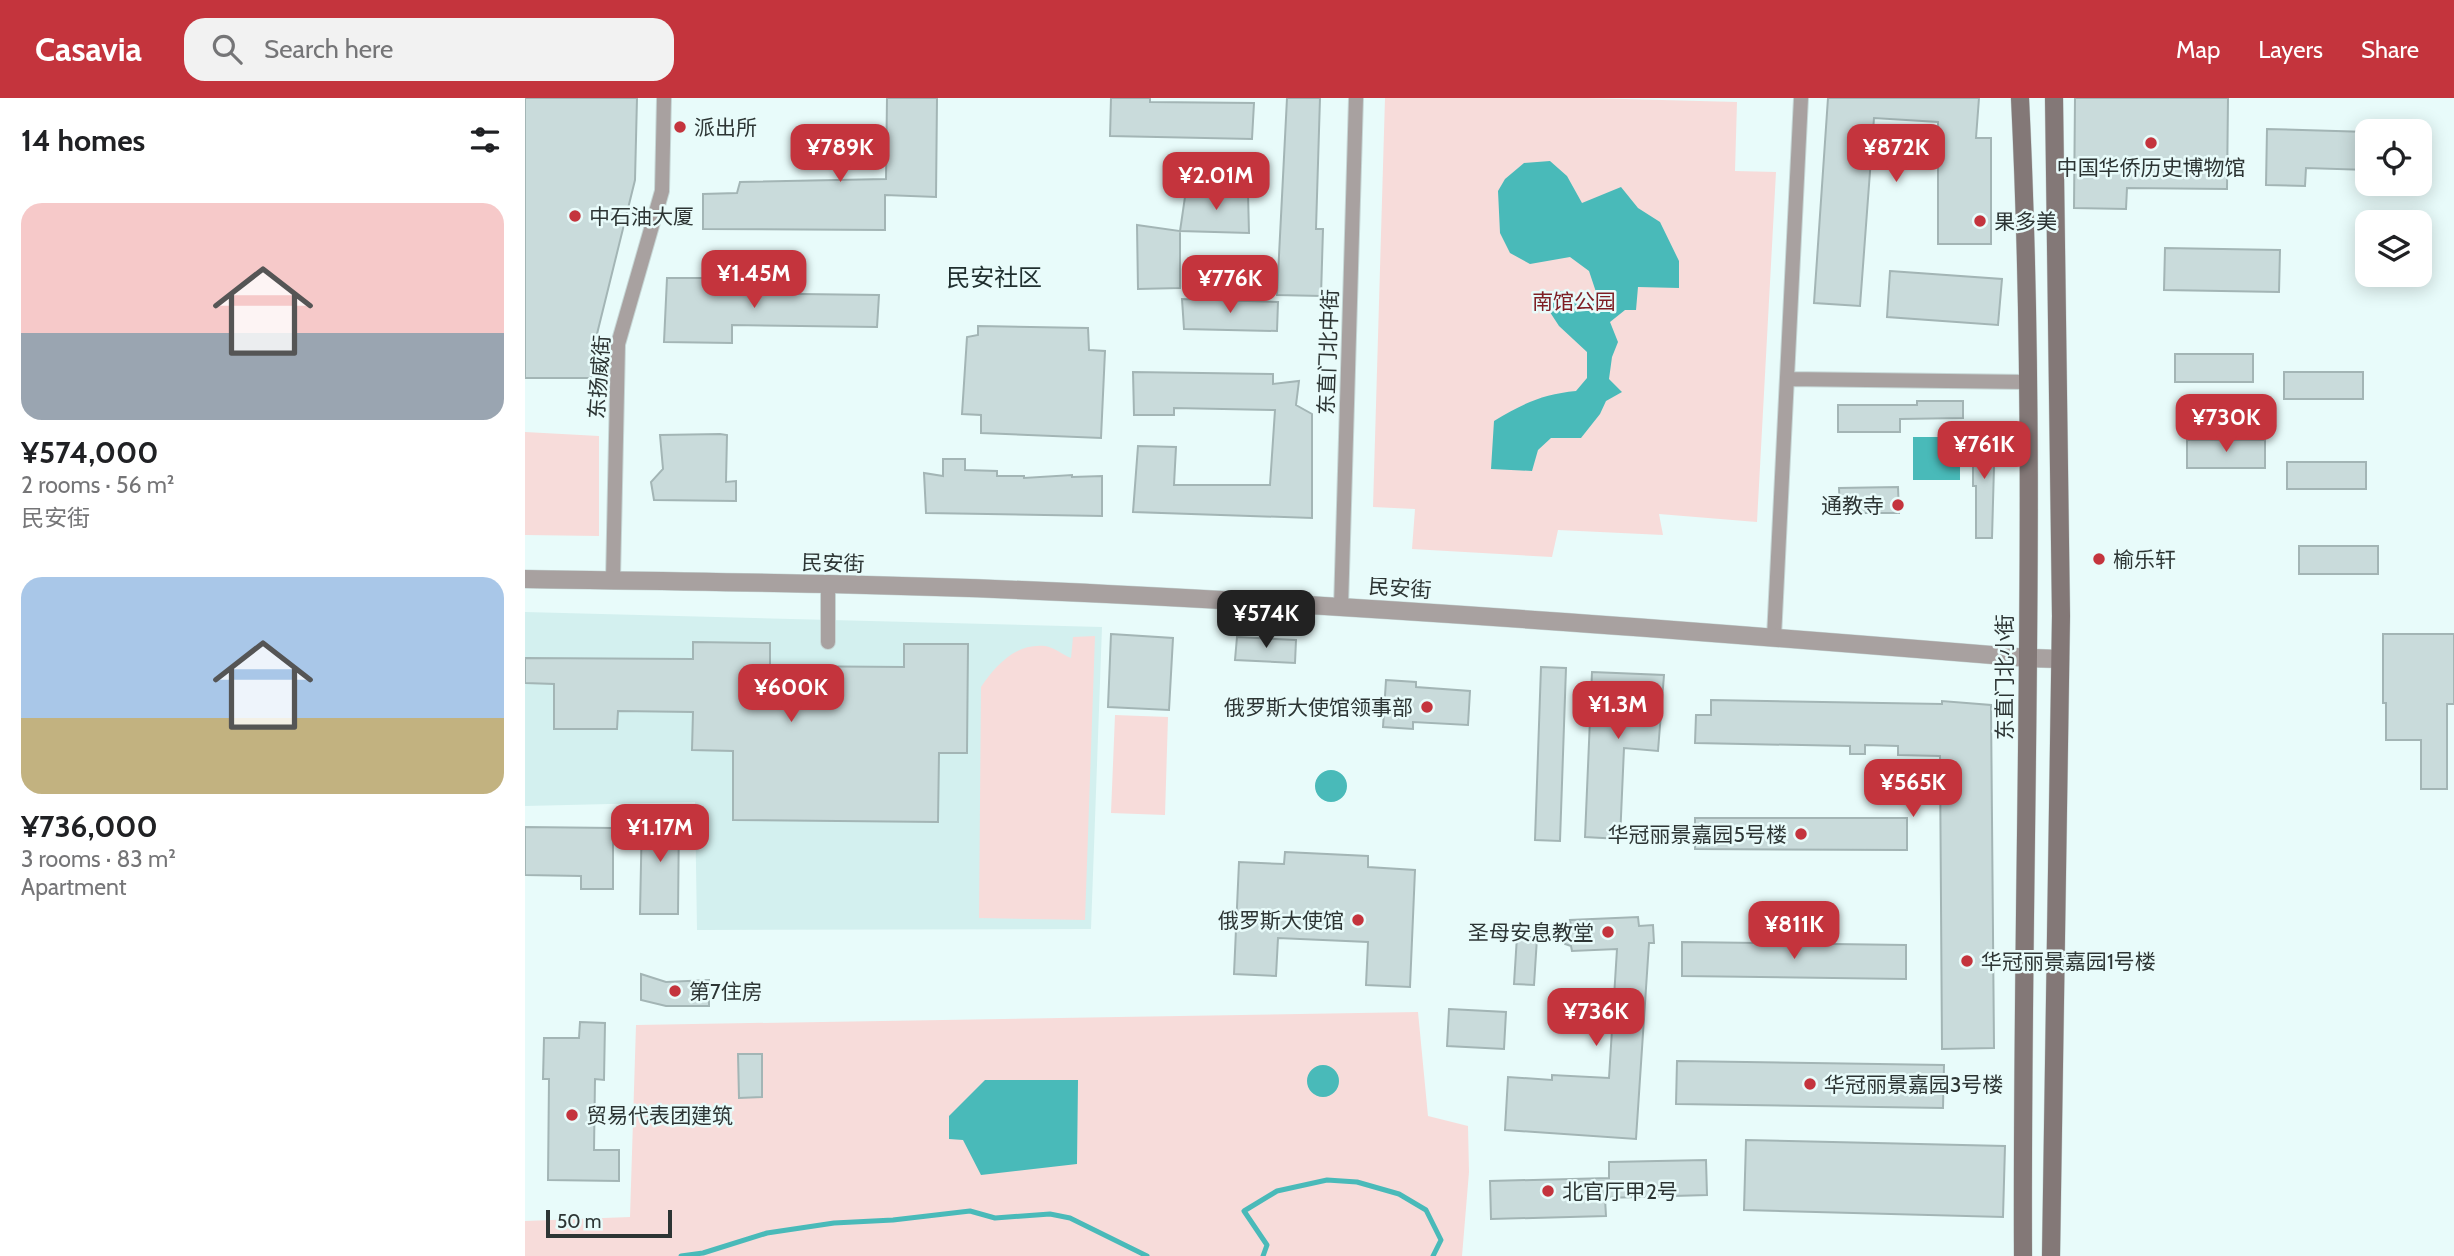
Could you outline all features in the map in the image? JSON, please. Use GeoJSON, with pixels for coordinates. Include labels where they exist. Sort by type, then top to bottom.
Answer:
{"type":"FeatureCollection","features":[{"type":"Feature","properties":{"kind":"main road","name":"东直门北小街"},"geometry":{"type":"LineString","coordinates":[[2020,98],[2026,223],[2028,658],[2023,1256]]}},
{"type":"Feature","properties":{"kind":"main road"},"geometry":{"type":"LineString","coordinates":[[2051,1256],[2060,659],[2054,98]]}},
{"type":"Feature","properties":{"kind":"street","name":"东扬威街"},"geometry":{"type":"LineString","coordinates":[[613,580],[618,344],[663,191],[664,98]]}},
{"type":"Feature","properties":{"kind":"street","name":"东直门北中街"},"geometry":{"type":"LineString","coordinates":[[1341,607],[1356,98]]}},
{"type":"Feature","properties":{"kind":"street"},"geometry":{"type":"LineString","coordinates":[[1775,637],[1801,98]]}},
{"type":"Feature","properties":{"kind":"street"},"geometry":{"type":"LineString","coordinates":[[1787,379],[2027,382]]}},
{"type":"Feature","properties":{"kind":"street","name":"民安街"},"geometry":{"type":"LineString","coordinates":[[525,579],[1103,594],[1341,607],[2060,659]]}},
{"type":"Feature","properties":{"kind":"street"},"geometry":{"type":"LineString","coordinates":[[828,585],[828,642]]}},
{"type":"Feature","properties":{"kind":"shaded area"},"geometry":{"type":"Polygon","coordinates":[[[525,612],[1102,627],[1091,929],[697,930],[695,802],[525,806],[525,612]]]}},
{"type":"Feature","properties":{"kind":"green space","name":"南馆公园"},"geometry":{"type":"Polygon","coordinates":[[[1385,98],[1587,98],[1737,102],[1735,171],[1776,172],[1757,522],[1659,514],[1663,535],[1558,530],[1552,557],[1412,549],[1415,509],[1373,507],[1385,98]]]}},
{"type":"Feature","properties":{"kind":"green space"},"geometry":{"type":"Polygon","coordinates":[[[525,432],[599,436],[599,536],[525,535],[525,432]]]}},
{"type":"Feature","properties":{"kind":"green space"},"geometry":{"type":"Polygon","coordinates":[[[1095,636],[1085,920],[979,918],[981,687],[1000,664],[1016,652],[1045,646],[1071,658],[1073,637],[1095,636]]]}},
{"type":"Feature","properties":{"kind":"green space"},"geometry":{"type":"Polygon","coordinates":[[[1115,715],[1168,717],[1165,815],[1111,813],[1115,715]]]}},
{"type":"Feature","properties":{"kind":"green space"},"geometry":{"type":"Polygon","coordinates":[[[1418,1012],[1428,1116],[1468,1126],[1469,1172],[1462,1256],[525,1256],[525,1221],[630,1217],[636,1025],[1418,1012]]]}},
{"type":"Feature","properties":{"kind":"water"},"geometry":{"type":"Polygon","coordinates":[[[1550,161],[1567,176],[1582,203],[1621,187],[1638,208],[1660,222],[1679,261],[1679,288],[1638,287],[1636,310],[1625,310],[1610,322],[1618,342],[1612,357],[1609,379],[1622,392],[1606,401],[1600,414],[1581,438],[1551,438],[1538,450],[1532,471],[1491,469],[1494,421],[1533,401],[1576,391],[1587,378],[1587,352],[1559,326],[1544,303],[1552,292],[1568,291],[1588,304],[1597,295],[1589,271],[1570,257],[1530,264],[1510,253],[1500,233],[1498,191],[1505,179],[1524,163],[1550,161]]]}},
{"type":"Feature","properties":{"kind":"water"},"geometry":{"type":"Polygon","coordinates":[[[1913,437],[1960,437],[1960,480],[1913,480],[1913,437]]]}},
{"type":"Feature","properties":{"kind":"water"},"geometry":{"type":"Polygon","coordinates":[[[1331,770],[1342,775],[1347,786],[1342,797],[1331,802],[1320,797],[1315,786],[1320,775],[1331,770]]]}},
{"type":"Feature","properties":{"kind":"water"},"geometry":{"type":"Polygon","coordinates":[[[1323,1065],[1334,1070],[1339,1081],[1334,1092],[1323,1097],[1312,1092],[1307,1081],[1312,1070],[1323,1065]]]}},
{"type":"Feature","properties":{"kind":"water"},"geometry":{"type":"Polygon","coordinates":[[[985,1080],[1078,1080],[1077,1164],[981,1175],[963,1140],[949,1139],[949,1116],[985,1080]]]}},
{"type":"Feature","properties":{"kind":"building","name":"中石油大厦"},"geometry":{"type":"Polygon","coordinates":[[[525,98],[637,98],[635,180],[597,334],[591,378],[525,378],[525,98]]]}},
{"type":"Feature","properties":{"kind":"building"},"geometry":{"type":"Polygon","coordinates":[[[887,98],[937,98],[936,197],[885,195],[885,230],[703,229],[703,194],[737,193],[740,182],[886,179],[887,98]]]}},
{"type":"Feature","properties":{"kind":"building"},"geometry":{"type":"Polygon","coordinates":[[[1111,98],[1150,98],[1150,102],[1254,103],[1252,139],[1110,136],[1111,98]]]}},
{"type":"Feature","properties":{"kind":"building"},"geometry":{"type":"Polygon","coordinates":[[[1287,98],[1320,98],[1316,229],[1323,229],[1321,296],[1277,295],[1287,98]]]}},
{"type":"Feature","properties":{"kind":"building"},"geometry":{"type":"Polygon","coordinates":[[[1828,98],[1979,98],[1976,138],[1991,138],[1991,244],[1938,244],[1938,122],[1874,118],[1860,306],[1814,303],[1828,98]]]}},
{"type":"Feature","properties":{"kind":"building","name":"中国华侨历史博物馆"},"geometry":{"type":"Polygon","coordinates":[[[2075,98],[2228,98],[2227,189],[2127,188],[2126,209],[2074,208],[2075,98]]]}},
{"type":"Feature","properties":{"kind":"building"},"geometry":{"type":"Polygon","coordinates":[[[2267,129],[2355,132],[2355,170],[2306,168],[2305,186],[2266,185],[2267,129]]]}},
{"type":"Feature","properties":{"kind":"building"},"geometry":{"type":"Polygon","coordinates":[[[1186,190],[1248,193],[1249,233],[1180,231],[1186,190]]]}},
{"type":"Feature","properties":{"kind":"building"},"geometry":{"type":"Polygon","coordinates":[[[1137,225],[1180,231],[1180,288],[1138,289],[1137,225]]]}},
{"type":"Feature","properties":{"kind":"building"},"geometry":{"type":"Polygon","coordinates":[[[2165,248],[2280,250],[2279,292],[2164,290],[2165,248]]]}},
{"type":"Feature","properties":{"kind":"building"},"geometry":{"type":"Polygon","coordinates":[[[1890,271],[2002,279],[1998,325],[1887,317],[1890,271]]]}},
{"type":"Feature","properties":{"kind":"building"},"geometry":{"type":"Polygon","coordinates":[[[667,278],[732,278],[732,293],[879,295],[877,327],[732,325],[732,343],[664,342],[667,278]]]}},
{"type":"Feature","properties":{"kind":"building"},"geometry":{"type":"Polygon","coordinates":[[[1182,299],[1278,302],[1277,331],[1184,329],[1182,299]]]}},
{"type":"Feature","properties":{"kind":"building"},"geometry":{"type":"Polygon","coordinates":[[[978,326],[1088,328],[1089,350],[1105,351],[1101,438],[981,433],[981,415],[962,414],[967,337],[978,335],[978,326]]]}},
{"type":"Feature","properties":{"kind":"building"},"geometry":{"type":"Polygon","coordinates":[[[2175,354],[2253,354],[2253,382],[2175,382],[2175,354]]]}},
{"type":"Feature","properties":{"kind":"building"},"geometry":{"type":"Polygon","coordinates":[[[1133,372],[1273,374],[1273,384],[1299,381],[1296,405],[1312,414],[1312,518],[1133,512],[1138,446],[1176,447],[1174,485],[1270,485],[1275,410],[1174,408],[1174,415],[1134,415],[1133,372]]]}},
{"type":"Feature","properties":{"kind":"building"},"geometry":{"type":"Polygon","coordinates":[[[2284,372],[2363,372],[2363,399],[2284,399],[2284,372]]]}},
{"type":"Feature","properties":{"kind":"building"},"geometry":{"type":"Polygon","coordinates":[[[1917,401],[1963,401],[1963,418],[1900,419],[1900,432],[1838,432],[1838,405],[1917,405],[1917,401]]]}},
{"type":"Feature","properties":{"kind":"building"},"geometry":{"type":"Polygon","coordinates":[[[1973,430],[1995,431],[1992,538],[1976,538],[1973,430]]]}},
{"type":"Feature","properties":{"kind":"building"},"geometry":{"type":"Polygon","coordinates":[[[660,435],[727,435],[726,482],[736,481],[736,501],[654,500],[651,482],[663,469],[660,435]]]}},
{"type":"Feature","properties":{"kind":"building"},"geometry":{"type":"Polygon","coordinates":[[[2187,440],[2265,440],[2265,468],[2187,468],[2187,440]]]}},
{"type":"Feature","properties":{"kind":"building"},"geometry":{"type":"Polygon","coordinates":[[[943,459],[965,459],[965,470],[997,471],[997,476],[1102,476],[1102,516],[926,513],[924,473],[943,476],[943,459]]]}},
{"type":"Feature","properties":{"kind":"building"},"geometry":{"type":"Polygon","coordinates":[[[2287,462],[2366,462],[2366,489],[2287,489],[2287,462]]]}},
{"type":"Feature","properties":{"kind":"building"},"geometry":{"type":"Polygon","coordinates":[[[1898,487],[1899,513],[1840,513],[1839,488],[1898,487]]]}},
{"type":"Feature","properties":{"kind":"building"},"geometry":{"type":"Polygon","coordinates":[[[2299,546],[2378,546],[2378,574],[2299,574],[2299,546]]]}},
{"type":"Feature","properties":{"kind":"building"},"geometry":{"type":"Polygon","coordinates":[[[1111,634],[1173,638],[1169,710],[1108,707],[1111,634]]]}},
{"type":"Feature","properties":{"kind":"building"},"geometry":{"type":"Polygon","coordinates":[[[2383,634],[2454,634],[2454,704],[2447,704],[2447,789],[2421,789],[2421,740],[2386,740],[2383,634]]]}},
{"type":"Feature","properties":{"kind":"building"},"geometry":{"type":"Polygon","coordinates":[[[1237,637],[1296,640],[1295,663],[1235,660],[1237,637]]]}},
{"type":"Feature","properties":{"kind":"building"},"geometry":{"type":"Polygon","coordinates":[[[693,642],[770,643],[770,666],[904,667],[904,644],[968,644],[967,753],[939,753],[938,822],[733,820],[733,751],[692,750],[693,712],[618,711],[617,729],[554,729],[554,684],[525,683],[525,658],[693,659],[693,642]]]}},
{"type":"Feature","properties":{"kind":"building"},"geometry":{"type":"Polygon","coordinates":[[[1541,667],[1566,668],[1560,841],[1535,840],[1541,667]]]}},
{"type":"Feature","properties":{"kind":"building"},"geometry":{"type":"Polygon","coordinates":[[[1592,672],[1664,675],[1658,751],[1624,748],[1620,839],[1585,837],[1592,672]]]}},
{"type":"Feature","properties":{"kind":"building","name":"俄罗斯大使馆领事部"},"geometry":{"type":"Polygon","coordinates":[[[1386,680],[1416,682],[1416,687],[1470,691],[1468,725],[1413,722],[1413,729],[1383,727],[1386,680]]]}},
{"type":"Feature","properties":{"kind":"building"},"geometry":{"type":"Polygon","coordinates":[[[1711,700],[1942,704],[1942,701],[1991,705],[1994,1048],[1942,1049],[1940,756],[1898,755],[1898,746],[1865,745],[1865,754],[1850,754],[1850,746],[1695,743],[1696,715],[1711,715],[1711,700]]]}},
{"type":"Feature","properties":{"kind":"building"},"geometry":{"type":"Polygon","coordinates":[[[642,814],[679,815],[678,914],[640,914],[642,814]]]}},
{"type":"Feature","properties":{"kind":"building","name":"华冠丽景嘉园5号楼"},"geometry":{"type":"Polygon","coordinates":[[[1695,818],[1907,818],[1907,850],[1695,849],[1695,818]]]}},
{"type":"Feature","properties":{"kind":"building"},"geometry":{"type":"Polygon","coordinates":[[[525,827],[613,828],[613,889],[581,889],[581,876],[525,875],[525,827]]]}},
{"type":"Feature","properties":{"kind":"building","name":"俄罗斯大使馆"},"geometry":{"type":"Polygon","coordinates":[[[1285,852],[1368,856],[1368,867],[1415,870],[1410,987],[1366,985],[1368,942],[1278,938],[1276,976],[1234,974],[1239,862],[1284,864],[1285,852]]]}},
{"type":"Feature","properties":{"kind":"building"},"geometry":{"type":"Polygon","coordinates":[[[1638,917],[1639,926],[1653,925],[1654,943],[1649,943],[1636,1139],[1505,1130],[1508,1077],[1552,1080],[1552,1075],[1609,1078],[1617,949],[1572,951],[1562,936],[1564,929],[1571,926],[1570,920],[1638,917]]]}},
{"type":"Feature","properties":{"kind":"building"},"geometry":{"type":"Polygon","coordinates":[[[1517,936],[1537,938],[1534,985],[1514,984],[1517,936]]]}},
{"type":"Feature","properties":{"kind":"building"},"geometry":{"type":"Polygon","coordinates":[[[1682,942],[1906,945],[1906,979],[1682,976],[1682,942]]]}},
{"type":"Feature","properties":{"kind":"building","name":"第7住房"},"geometry":{"type":"Polygon","coordinates":[[[641,974],[666,982],[709,980],[709,1006],[666,1006],[641,1000],[641,974]]]}},
{"type":"Feature","properties":{"kind":"building"},"geometry":{"type":"Polygon","coordinates":[[[1449,1009],[1506,1012],[1504,1049],[1447,1046],[1449,1009]]]}},
{"type":"Feature","properties":{"kind":"building","name":"贸易代表团建筑"},"geometry":{"type":"Polygon","coordinates":[[[580,1022],[605,1023],[604,1080],[595,1079],[594,1150],[619,1150],[619,1181],[548,1180],[549,1079],[543,1079],[544,1038],[579,1038],[580,1022]]]}},
{"type":"Feature","properties":{"kind":"building"},"geometry":{"type":"Polygon","coordinates":[[[738,1054],[762,1054],[762,1097],[739,1098],[738,1054]]]}},
{"type":"Feature","properties":{"kind":"building","name":"华冠丽景嘉园3号楼"},"geometry":{"type":"Polygon","coordinates":[[[1677,1061],[1944,1065],[1943,1108],[1676,1104],[1677,1061]]]}},
{"type":"Feature","properties":{"kind":"building"},"geometry":{"type":"Polygon","coordinates":[[[1746,1140],[2005,1146],[2003,1217],[1744,1210],[1746,1140]]]}},
{"type":"Feature","properties":{"kind":"building","name":"北官厅甲2号"},"geometry":{"type":"Polygon","coordinates":[[[1706,1160],[1707,1195],[1605,1198],[1606,1216],[1491,1219],[1490,1181],[1609,1178],[1609,1162],[1706,1160]]]}},
{"type":"Feature","properties":{"kind":"waterway"},"geometry":{"type":"LineString","coordinates":[[1263,1256],[1267,1245],[1244,1211],[1277,1191],[1327,1180],[1357,1182],[1399,1194],[1426,1210],[1441,1240],[1433,1256]]}},
{"type":"Feature","properties":{"kind":"waterway"},"geometry":{"type":"LineString","coordinates":[[681,1256],[703,1253],[767,1233],[834,1223],[893,1220],[970,1211],[995,1218],[1050,1214],[1070,1218],[1147,1256]]}},
{"type":"Feature","properties":{"kind":"place","name":"派出所"},"geometry":{"type":"Point","coordinates":[680,127]}},
{"type":"Feature","properties":{"kind":"place","name":"中国华侨历史博物馆"},"geometry":{"type":"Point","coordinates":[2151,143]}},
{"type":"Feature","properties":{"kind":"place","name":"中石油大厦"},"geometry":{"type":"Point","coordinates":[575,216]}},
{"type":"Feature","properties":{"kind":"place","name":"果多美"},"geometry":{"type":"Point","coordinates":[1980,221]}},
{"type":"Feature","properties":{"kind":"place","name":"通教寺"},"geometry":{"type":"Point","coordinates":[1898,505]}},
{"type":"Feature","properties":{"kind":"place","name":"榆乐轩"},"geometry":{"type":"Point","coordinates":[2099,559]}},
{"type":"Feature","properties":{"kind":"place","name":"俄罗斯大使馆领事部"},"geometry":{"type":"Point","coordinates":[1427,707]}},
{"type":"Feature","properties":{"kind":"place","name":"华冠丽景嘉园5号楼"},"geometry":{"type":"Point","coordinates":[1801,834]}},
{"type":"Feature","properties":{"kind":"place","name":"俄罗斯大使馆"},"geometry":{"type":"Point","coordinates":[1358,920]}},
{"type":"Feature","properties":{"kind":"place","name":"圣母安息教堂"},"geometry":{"type":"Point","coordinates":[1608,932]}},
{"type":"Feature","properties":{"kind":"place","name":"华冠丽景嘉园1号楼"},"geometry":{"type":"Point","coordinates":[1967,961]}},
{"type":"Feature","properties":{"kind":"place","name":"第7住房"},"geometry":{"type":"Point","coordinates":[675,991]}},
{"type":"Feature","properties":{"kind":"place","name":"华冠丽景嘉园3号楼"},"geometry":{"type":"Point","coordinates":[1810,1084]}},
{"type":"Feature","properties":{"kind":"place","name":"贸易代表团建筑"},"geometry":{"type":"Point","coordinates":[572,1115]}},
{"type":"Feature","properties":{"kind":"place","name":"北官厅甲2号"},"geometry":{"type":"Point","coordinates":[1548,1191]}},
{"type":"Feature","properties":{"kind":"district","name":"民安社区"},"geometry":{"type":"Point","coordinates":[994,277]}}]}
